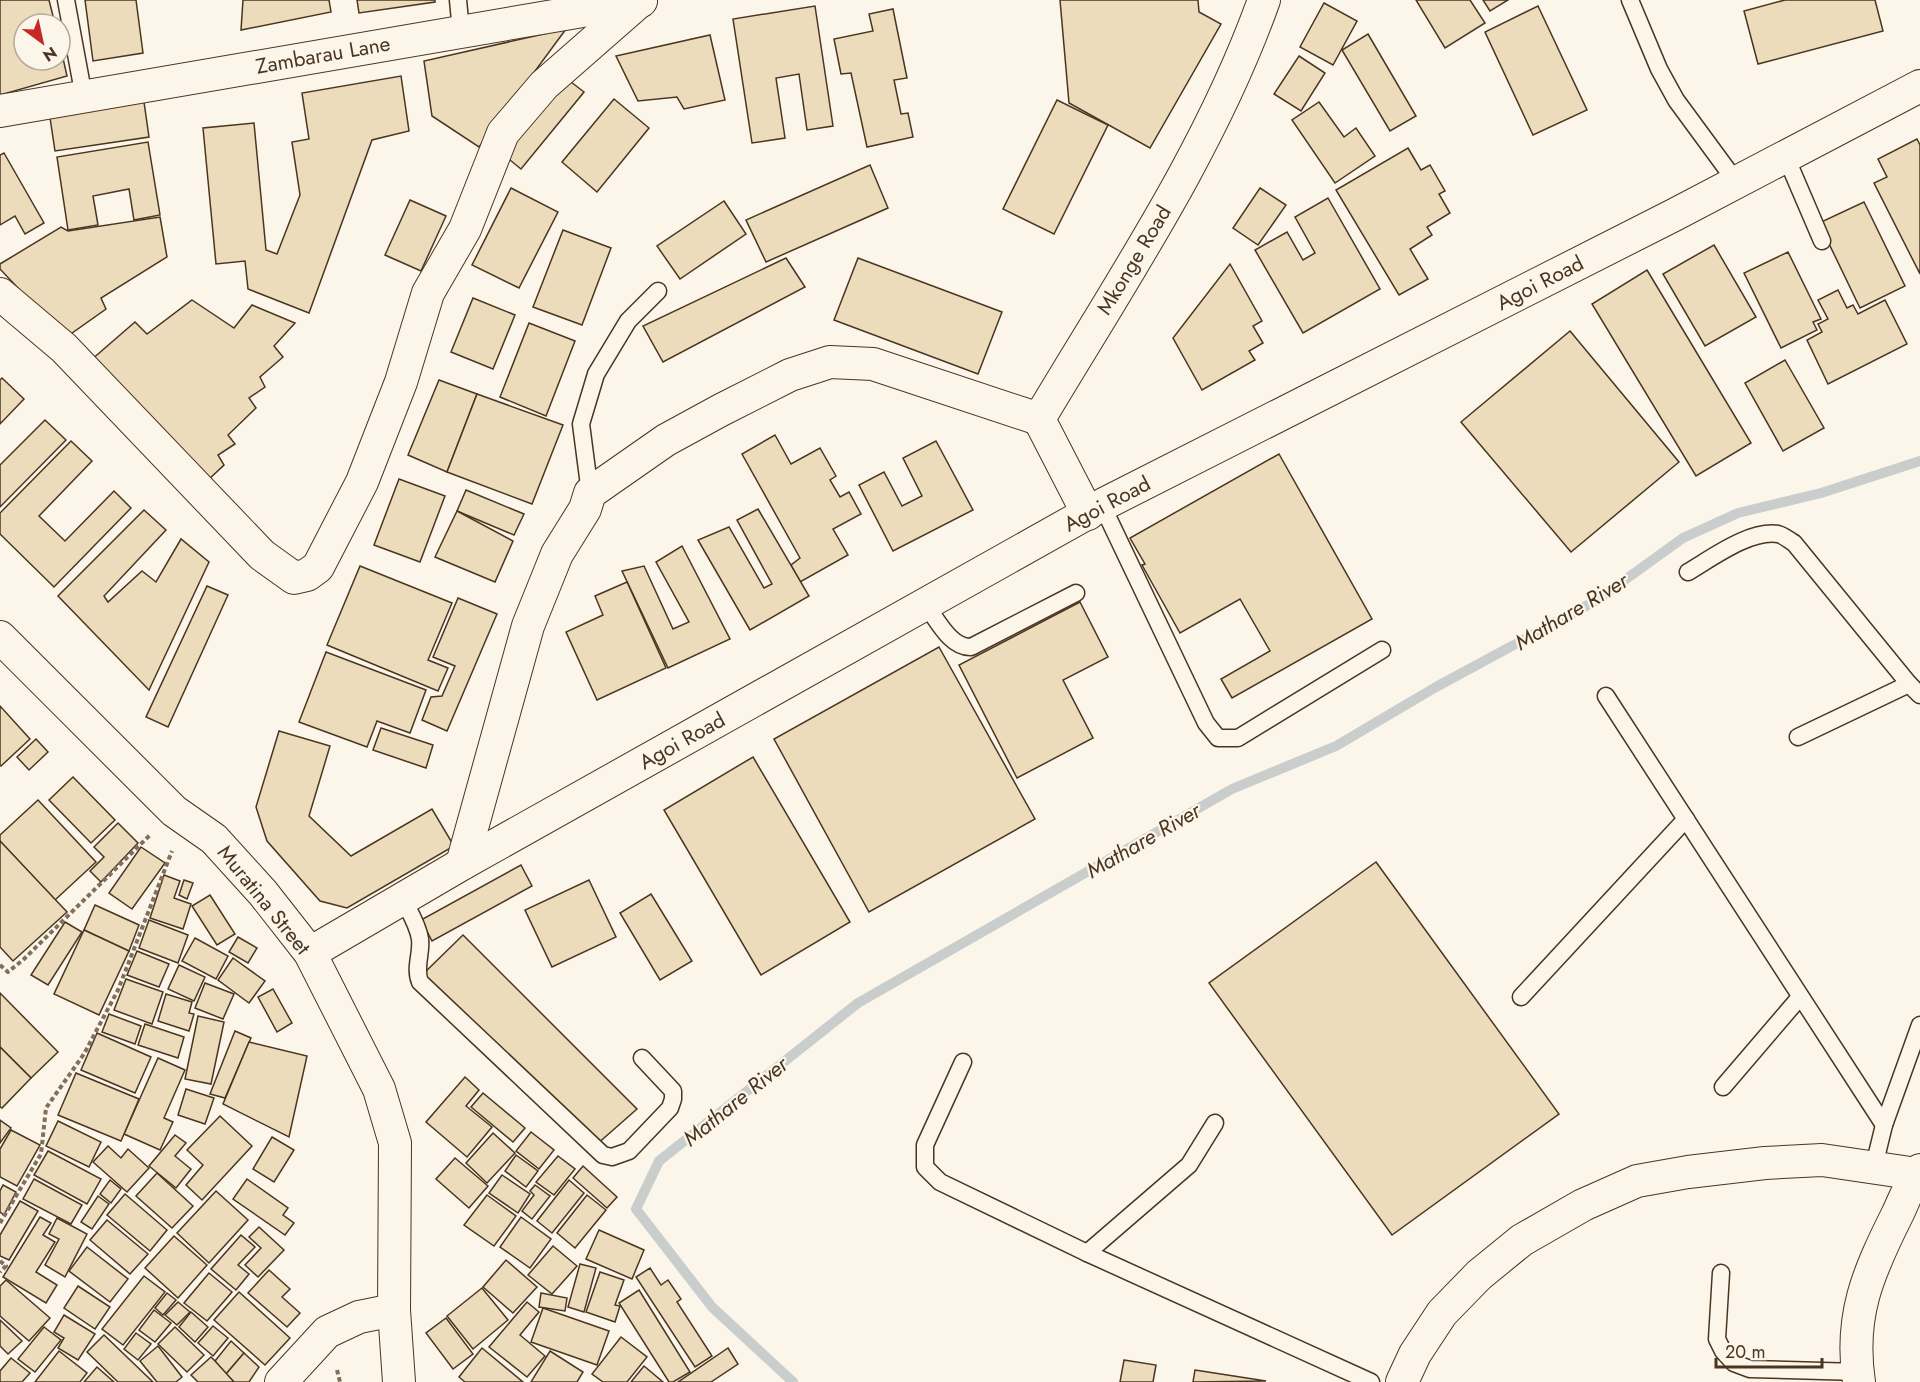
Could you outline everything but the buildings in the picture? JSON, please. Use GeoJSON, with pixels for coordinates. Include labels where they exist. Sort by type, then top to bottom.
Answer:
{"type":"FeatureCollection","features":[{"type":"Feature","properties":{"kind":"street","name":"Zambarau Lane"},"geometry":{"type":"LineString","coordinates":[[0,111],[642,0]]}},
{"type":"Feature","properties":{"kind":"street"},"geometry":{"type":"LineString","coordinates":[[0,294],[64,348],[262,555],[294,578],[307,575],[318,567],[362,482],[401,382],[428,293],[465,229],[503,134],[544,85],[642,0]]}},
{"type":"Feature","properties":{"kind":"street","name":"Mkonge Road"},"geometry":{"type":"LineString","coordinates":[[1039,419],[1160,217],[1215,116],[1248,45],[1264,0]]}},
{"type":"Feature","properties":{"kind":"street","name":"Agoi Road"},"geometry":{"type":"LineString","coordinates":[[310,953],[462,864],[1095,509],[1737,183],[1920,86]]}},
{"type":"Feature","properties":{"kind":"street"},"geometry":{"type":"LineString","coordinates":[[462,864],[528,626],[557,554],[585,509],[590,493],[666,440],[790,375],[830,362],[873,364],[1039,419],[1095,509]]}},
{"type":"Feature","properties":{"kind":"street","name":"Muratina Street"},"geometry":{"type":"LineString","coordinates":[[0,637],[174,811],[214,839],[264,893],[310,953],[379,1089],[395,1143],[394,1310],[399,1382]]}},
{"type":"Feature","properties":{"kind":"street"},"geometry":{"type":"LineString","coordinates":[[1402,1382],[1414,1354],[1442,1313],[1479,1275],[1522,1240],[1583,1205],[1637,1181],[1688,1172],[1766,1163],[1822,1160],[1919,1172],[1877,1256],[1863,1293],[1856,1334],[1858,1377]]}},
{"type":"Feature","properties":{"kind":"street"},"geometry":{"type":"LineString","coordinates":[[281,1382],[327,1332],[359,1317],[394,1310]]}},
{"type":"Feature","properties":{"kind":"lane"},"geometry":{"type":"LineString","coordinates":[[66,0],[84,97]]}},
{"type":"Feature","properties":{"kind":"lane"},"geometry":{"type":"LineString","coordinates":[[458,0],[461,32]]}},
{"type":"Feature","properties":{"kind":"lane"},"geometry":{"type":"LineString","coordinates":[[1630,0],[1659,69],[1676,100],[1737,183]]}},
{"type":"Feature","properties":{"kind":"lane"},"geometry":{"type":"LineString","coordinates":[[1786,157],[1822,241]]}},
{"type":"Feature","properties":{"kind":"lane"},"geometry":{"type":"LineString","coordinates":[[590,493],[581,424],[596,374],[628,321],[658,291]]}},
{"type":"Feature","properties":{"kind":"lane"},"geometry":{"type":"LineString","coordinates":[[1095,509],[1206,723],[1218,738],[1238,738],[1382,650]]}},
{"type":"Feature","properties":{"kind":"lane"},"geometry":{"type":"LineString","coordinates":[[1688,572],[1741,541],[1779,534],[1794,543],[1914,690],[1798,737]]}},
{"type":"Feature","properties":{"kind":"lane"},"geometry":{"type":"LineString","coordinates":[[925,604],[955,644],[963,648],[971,647],[1076,593]]}},
{"type":"Feature","properties":{"kind":"lane"},"geometry":{"type":"LineString","coordinates":[[1606,696],[1884,1125]]}},
{"type":"Feature","properties":{"kind":"lane"},"geometry":{"type":"LineString","coordinates":[[1521,997],[1686,819]]}},
{"type":"Feature","properties":{"kind":"lane"},"geometry":{"type":"LineString","coordinates":[[403,899],[418,932],[420,942],[417,976],[420,982],[603,1155],[612,1157],[629,1151],[670,1108],[673,1091],[642,1058]]}},
{"type":"Feature","properties":{"kind":"lane"},"geometry":{"type":"LineString","coordinates":[[1723,1087],[1800,997]]}},
{"type":"Feature","properties":{"kind":"lane"},"geometry":{"type":"LineString","coordinates":[[1874,1166],[1884,1125],[1920,1025]]}},
{"type":"Feature","properties":{"kind":"lane"},"geometry":{"type":"LineString","coordinates":[[963,1062],[925,1145],[925,1167],[940,1182],[1087,1253],[1371,1382]]}},
{"type":"Feature","properties":{"kind":"lane"},"geometry":{"type":"LineString","coordinates":[[1087,1253],[1189,1165],[1215,1123]]}},
{"type":"Feature","properties":{"kind":"lane"},"geometry":{"type":"LineString","coordinates":[[1721,1273],[1717,1339],[1723,1352],[1734,1363],[1750,1369],[1858,1377]]}},
{"type":"Feature","properties":{"kind":"path"},"geometry":{"type":"LineString","coordinates":[[0,965],[8,972],[24,959],[89,898],[174,811]]}},
{"type":"Feature","properties":{"kind":"path"},"geometry":{"type":"LineString","coordinates":[[0,1223],[41,1154],[46,1108],[84,1054],[118,990],[173,848],[214,839]]}},
{"type":"Feature","properties":{"kind":"path"},"geometry":{"type":"LineString","coordinates":[[0,1261],[6,1266],[0,1272]]}},
{"type":"Feature","properties":{"kind":"waterway","name":"Mathare River"},"geometry":{"type":"LineString","coordinates":[[793,1382],[712,1307],[636,1209],[659,1161],[858,1003],[1232,789],[1336,746],[1436,687],[1597,600],[1683,538],[1738,513],[1821,493],[1920,461]]}}]}
